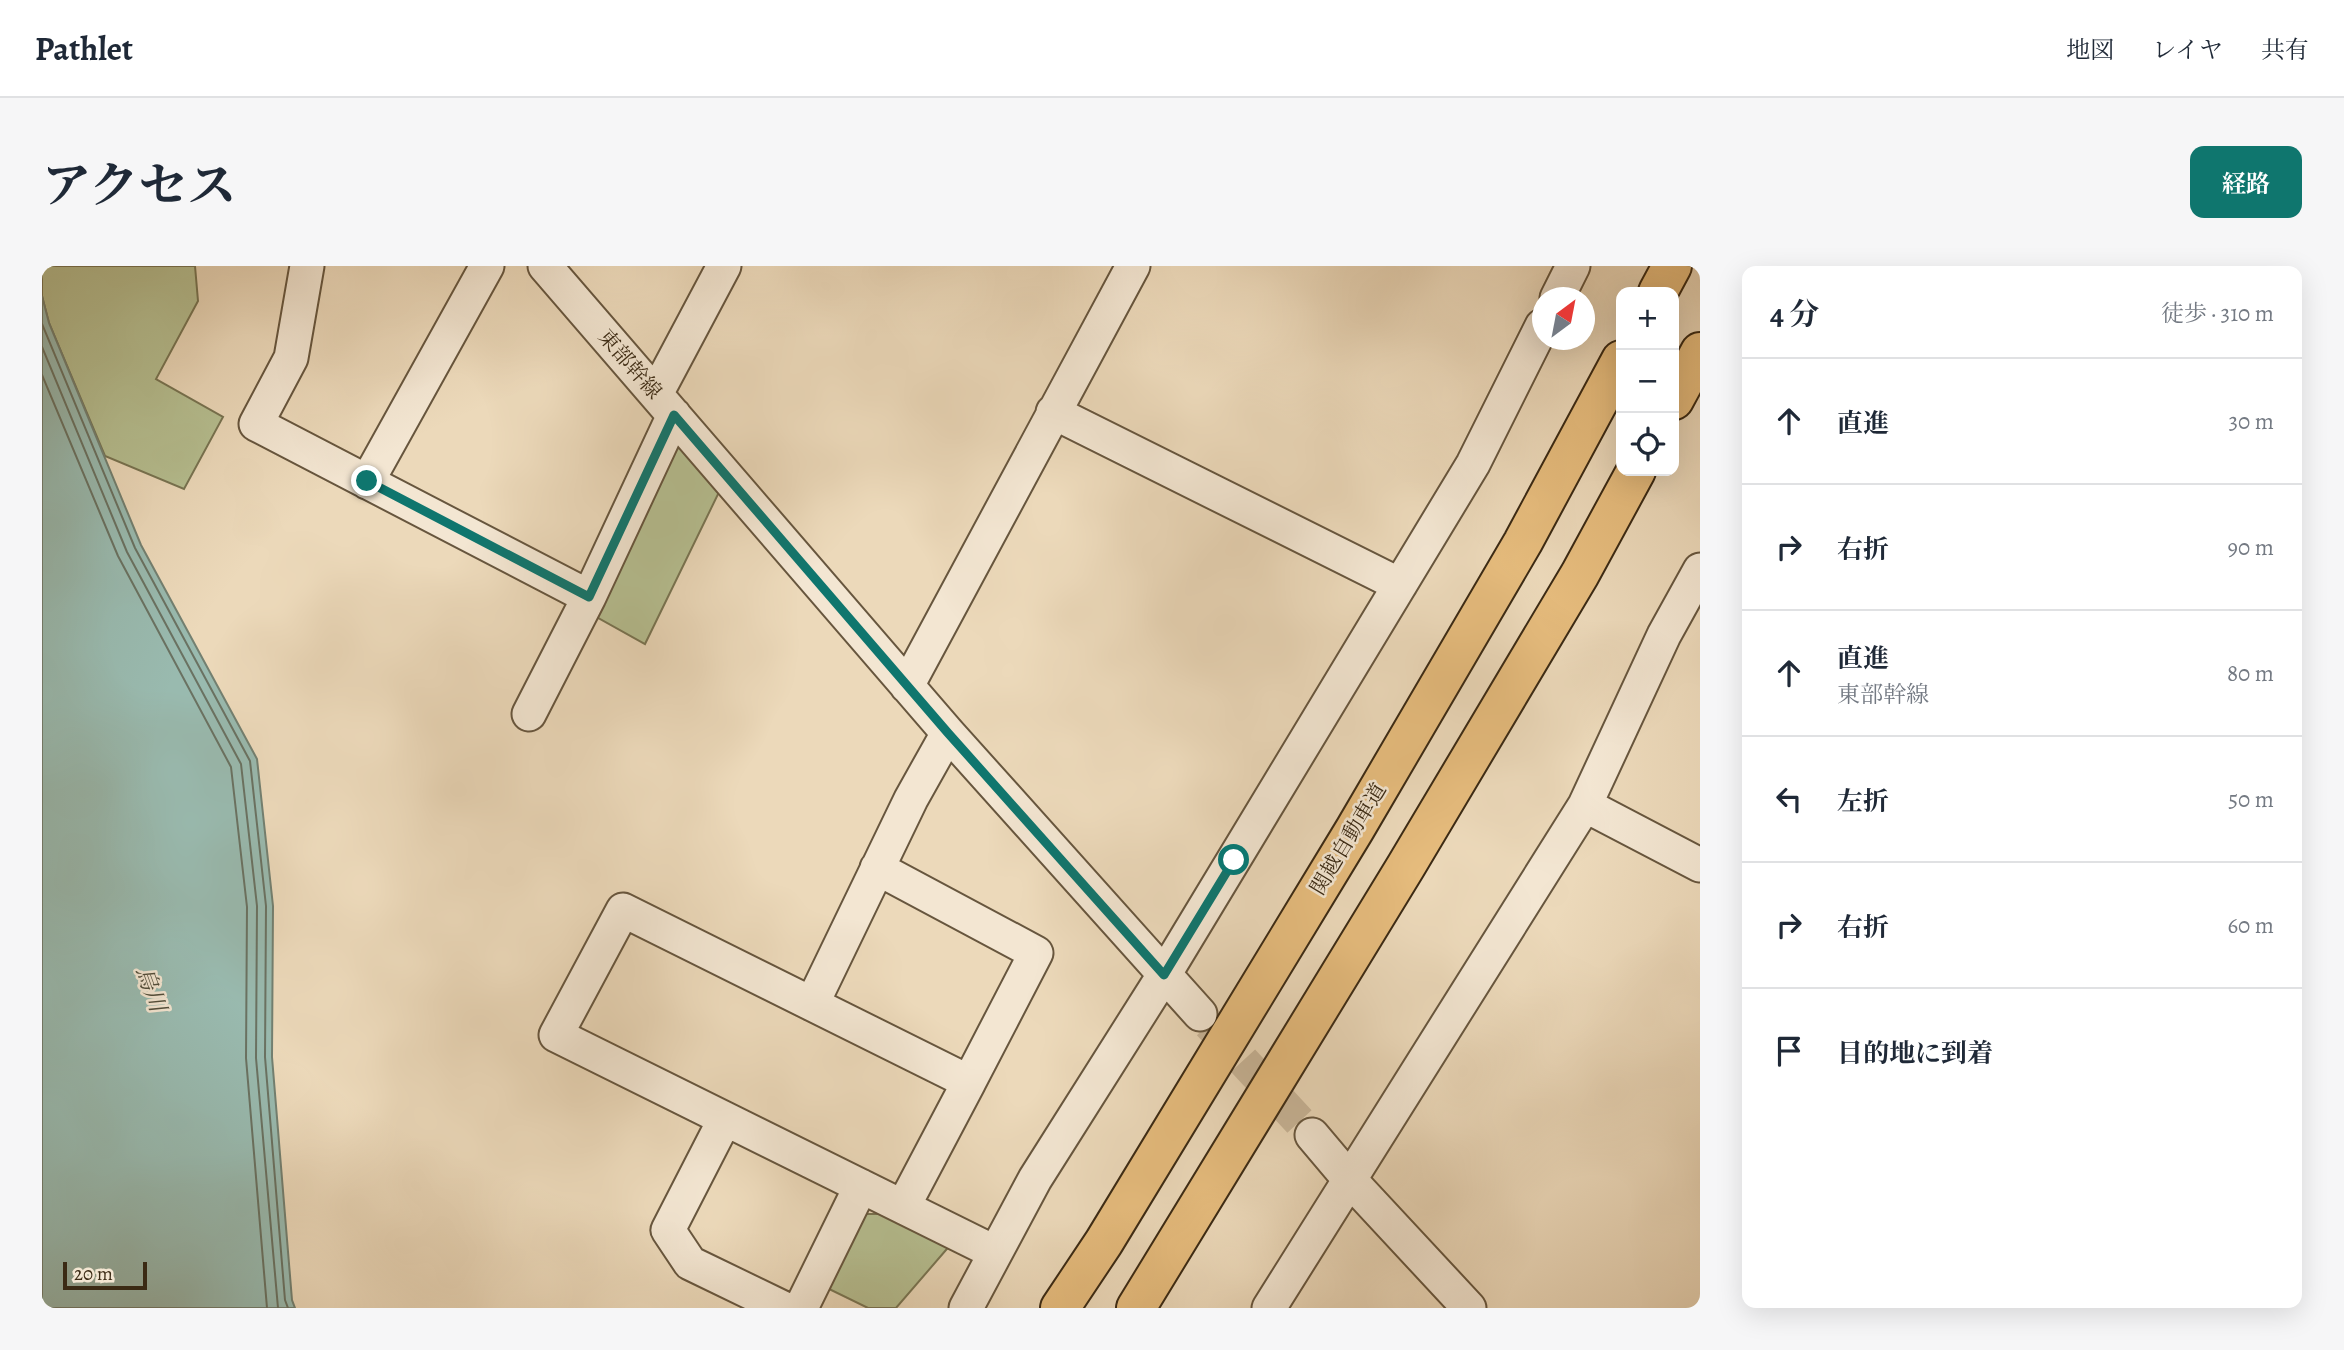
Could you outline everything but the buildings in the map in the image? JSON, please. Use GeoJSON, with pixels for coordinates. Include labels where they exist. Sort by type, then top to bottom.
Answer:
{"type":"FeatureCollection","features":[{"type":"Feature","properties":{"kind":"highway"},"geometry":{"type":"LineString","coordinates":[[1661,287],[1672,266]]}},
{"type":"Feature","properties":{"kind":"highway"},"geometry":{"type":"LineString","coordinates":[[1679,391],[1700,352]]}},
{"type":"Feature","properties":{"kind":"highway","name":"関越自動車道"},"geometry":{"type":"LineString","coordinates":[[1060,1308],[1104,1242],[1355,829],[1523,542],[1616,369]]}},
{"type":"Feature","properties":{"kind":"highway"},"geometry":{"type":"LineString","coordinates":[[1136,1308],[1427,831],[1580,574],[1633,476]]}},
{"type":"Feature","properties":{"kind":"street"},"geometry":{"type":"LineString","coordinates":[[307,266],[291,358],[256,424],[589,597]]}},
{"type":"Feature","properties":{"kind":"street"},"geometry":{"type":"LineString","coordinates":[[367,481],[487,266]]}},
{"type":"Feature","properties":{"kind":"street","name":"東部幹線"},"geometry":{"type":"LineString","coordinates":[[545,266],[948,733],[1200,1014]]}},
{"type":"Feature","properties":{"kind":"street"},"geometry":{"type":"LineString","coordinates":[[529,714],[589,597],[665,405],[724,266]]}},
{"type":"Feature","properties":{"kind":"street"},"geometry":{"type":"LineString","coordinates":[[907,686],[1133,266]]}},
{"type":"Feature","properties":{"kind":"street"},"geometry":{"type":"LineString","coordinates":[[1562,287],[1573,266]]}},
{"type":"Feature","properties":{"kind":"street"},"geometry":{"type":"LineString","coordinates":[[966,1308],[1035,1180],[1164,975],[1473,464],[1532,346]]}},
{"type":"Feature","properties":{"kind":"street"},"geometry":{"type":"LineString","coordinates":[[1053,412],[1400,585]]}},
{"type":"Feature","properties":{"kind":"street"},"geometry":{"type":"LineString","coordinates":[[1269,1308],[1585,805],[1664,635],[1700,570]]}},
{"type":"Feature","properties":{"kind":"street"},"geometry":{"type":"LineString","coordinates":[[812,1004],[911,799],[948,733]]}},
{"type":"Feature","properties":{"kind":"street"},"geometry":{"type":"LineString","coordinates":[[1585,805],[1700,865]]}},
{"type":"Feature","properties":{"kind":"street"},"geometry":{"type":"LineString","coordinates":[[877,868],[1037,953],[903,1207]]}},
{"type":"Feature","properties":{"kind":"street"},"geometry":{"type":"LineString","coordinates":[[968,1082],[623,910],[556,1035],[994,1252]]}},
{"type":"Feature","properties":{"kind":"street"},"geometry":{"type":"LineString","coordinates":[[725,1119],[668,1230],[690,1263],[783,1308]]}},
{"type":"Feature","properties":{"kind":"street"},"geometry":{"type":"LineString","coordinates":[[1312,1135],[1350,1180],[1469,1308]]}},
{"type":"Feature","properties":{"kind":"street"},"geometry":{"type":"LineString","coordinates":[[801,1308],[861,1186]]}},
{"type":"Feature","properties":{"kind":"green space"},"geometry":{"type":"Polygon","coordinates":[[[42,266],[195,266],[198,301],[156,379],[223,417],[184,489],[105,456],[49,323],[42,296],[42,266]]]}},
{"type":"Feature","properties":{"kind":"green space"},"geometry":{"type":"Polygon","coordinates":[[[674,430],[722,486],[645,644],[593,615],[674,430]]]}},
{"type":"Feature","properties":{"kind":"green space"},"geometry":{"type":"Polygon","coordinates":[[[863,1214],[887,1214],[952,1243],[896,1308],[868,1308],[825,1287],[863,1214]]]}},
{"type":"Feature","properties":{"kind":"water","name":"烏川"},"geometry":{"type":"Polygon","coordinates":[[[42,296],[49,323],[141,545],[257,759],[273,906],[272,1057],[292,1300],[295,1308],[42,1308],[42,296]]]}},
{"type":"Feature","properties":{"kind":"tunnel"},"geometry":{"type":"LineString","coordinates":[[1209,1024],[1312,1135]]}},
{"type":"Feature","properties":{"kind":"route"},"geometry":{"type":"LineString","coordinates":[[367,481],[589,597],[674,415],[948,733],[1164,975],[1234,860]]}}]}
